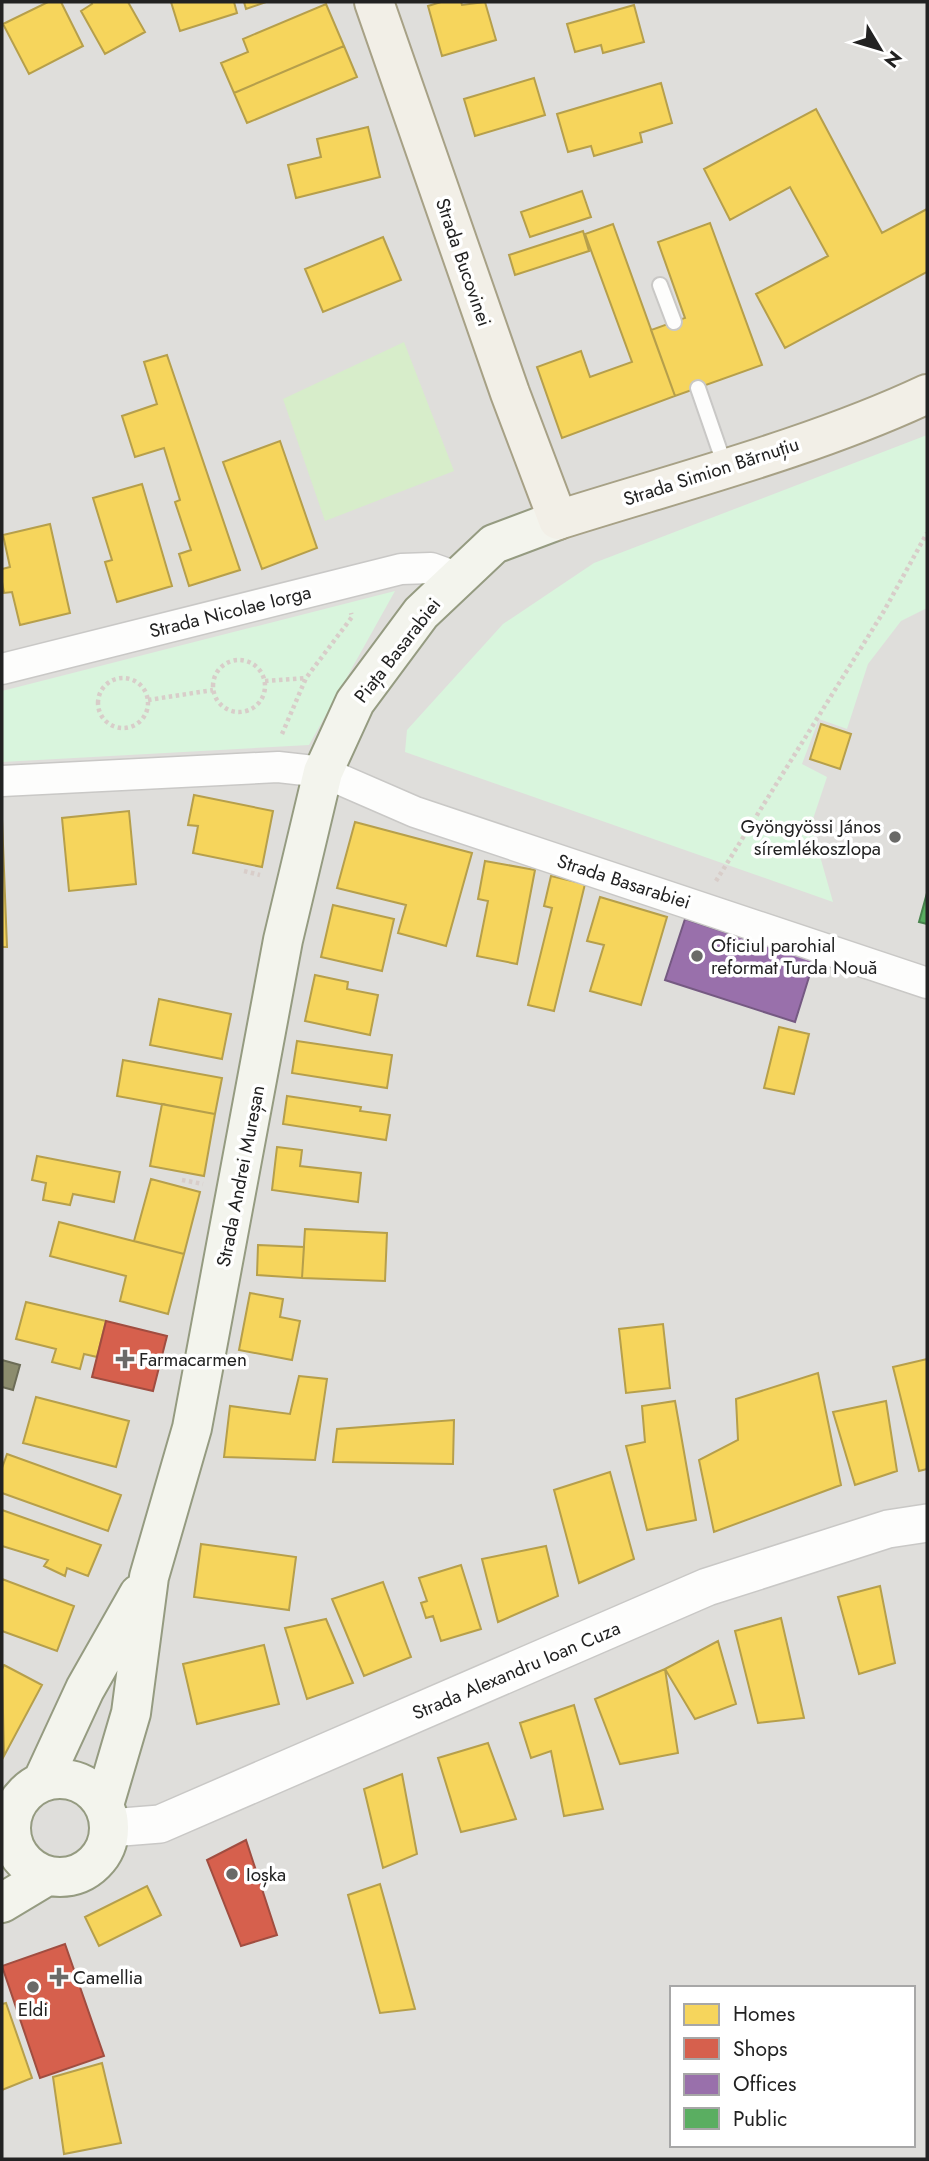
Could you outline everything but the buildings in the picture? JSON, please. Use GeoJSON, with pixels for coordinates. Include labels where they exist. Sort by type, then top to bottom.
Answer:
{"type":"FeatureCollection","features":[{"type":"Feature","properties":{"kind":"main road","name":"Strada Bucovinei"},"geometry":{"type":"LineString","coordinates":[[374,2],[510,393],[558,520]]}},
{"type":"Feature","properties":{"kind":"main road","name":"Strada Simion Bărnuțiu"},"geometry":{"type":"LineString","coordinates":[[494,544],[558,520],[898,408],[927,394]]}},
{"type":"Feature","properties":{"kind":"main road","name":"Piața Basarabiei"},"geometry":{"type":"LineString","coordinates":[[323,772],[355,702],[421,613],[494,544]]}},
{"type":"Feature","properties":{"kind":"main road","name":"Strada Andrei Mureșan"},"geometry":{"type":"LineString","coordinates":[[107,1817],[131,1713],[149,1577],[192,1428],[283,940],[323,772]]}},
{"type":"Feature","properties":{"kind":"main road","name":"Strada Andrei Mureșan"},"geometry":{"type":"LineString","coordinates":[[42,1782],[85,1689],[149,1577]]}},
{"type":"Feature","properties":{"kind":"main road"},"geometry":{"type":"LineString","coordinates":[[2,1903],[47,1876],[76,1875],[101,1857],[107,1817],[88,1787],[66,1779],[42,1782],[27,1791],[16,1805],[11,1822],[7,1846],[24,1863],[47,1876]]}},
{"type":"Feature","properties":{"kind":"street","name":"Strada Nicolae Iorga"},"geometry":{"type":"LineString","coordinates":[[2,669],[342,582],[415,567],[459,578]]}},
{"type":"Feature","properties":{"kind":"street"},"geometry":{"type":"LineString","coordinates":[[2,781],[278,766],[323,772]]}},
{"type":"Feature","properties":{"kind":"street","name":"Strada Basarabiei"},"geometry":{"type":"LineString","coordinates":[[323,772],[415,812],[927,982]]}},
{"type":"Feature","properties":{"kind":"street","name":"Strada Alexandru Ioan Cuza"},"geometry":{"type":"LineString","coordinates":[[107,1817],[160,1824],[707,1587],[888,1529],[927,1523]]}},
{"type":"Feature","properties":{"kind":"lane"},"geometry":{"type":"LineString","coordinates":[[660,285],[674,322]]}},
{"type":"Feature","properties":{"kind":"lane"},"geometry":{"type":"LineString","coordinates":[[698,388],[725,467]]}},
{"type":"Feature","properties":{"kind":"path"},"geometry":{"type":"LineString","coordinates":[[707,908],[719,874],[884,611],[927,533]]}},
{"type":"Feature","properties":{"kind":"path"},"geometry":{"type":"LineString","coordinates":[[278,766],[282,733],[306,678],[352,617],[342,582]]}},
{"type":"Feature","properties":{"kind":"path"},"geometry":{"type":"LineString","coordinates":[[234,660],[248,661],[259,668],[265,681],[264,694],[256,705],[244,711],[230,710],[219,703],[213,690],[215,677],[222,666],[234,660]]}},
{"type":"Feature","properties":{"kind":"path"},"geometry":{"type":"LineString","coordinates":[[128,677],[142,685],[149,700],[145,716],[133,727],[117,729],[103,720],[97,706],[100,690],[112,679],[128,677]]}},
{"type":"Feature","properties":{"kind":"path"},"geometry":{"type":"LineString","coordinates":[[265,681],[306,678]]}},
{"type":"Feature","properties":{"kind":"path"},"geometry":{"type":"LineString","coordinates":[[149,700],[213,690]]}},
{"type":"Feature","properties":{"kind":"shaded area"},"geometry":{"type":"Polygon","coordinates":[[[2,2],[927,2],[927,2159],[2,2159],[2,2]]]}},
{"type":"Feature","properties":{"kind":"green space"},"geometry":{"type":"Polygon","coordinates":[[[404,342],[454,471],[325,521],[283,399],[404,342]]]}},
{"type":"Feature","properties":{"kind":"green space"},"geometry":{"type":"Polygon","coordinates":[[[927,435],[927,608],[901,621],[868,664],[847,729],[819,719],[802,764],[827,777],[813,819],[814,835],[833,902],[405,752],[407,730],[503,624],[594,563],[927,435]]]}},
{"type":"Feature","properties":{"kind":"green space"},"geometry":{"type":"Polygon","coordinates":[[[395,591],[309,745],[2,762],[2,691],[395,591]]]}},
{"type":"Feature","properties":{"kind":"place","name":"Gyöngyössi János síremlékoszlopa"},"geometry":{"type":"Point","coordinates":[895,837]}},
{"type":"Feature","properties":{"kind":"place","name":"Oficiul parohial reformat Turda Nouă"},"geometry":{"type":"Point","coordinates":[697,956]}},
{"type":"Feature","properties":{"kind":"place","name":"Farmacarmen"},"geometry":{"type":"Point","coordinates":[125,1359]}},
{"type":"Feature","properties":{"kind":"place","name":"Ioșka"},"geometry":{"type":"Point","coordinates":[232,1874]}},
{"type":"Feature","properties":{"kind":"place","name":"Camellia"},"geometry":{"type":"Point","coordinates":[59,1977]}},
{"type":"Feature","properties":{"kind":"place","name":"Eldi"},"geometry":{"type":"Point","coordinates":[33,1987]}}]}
